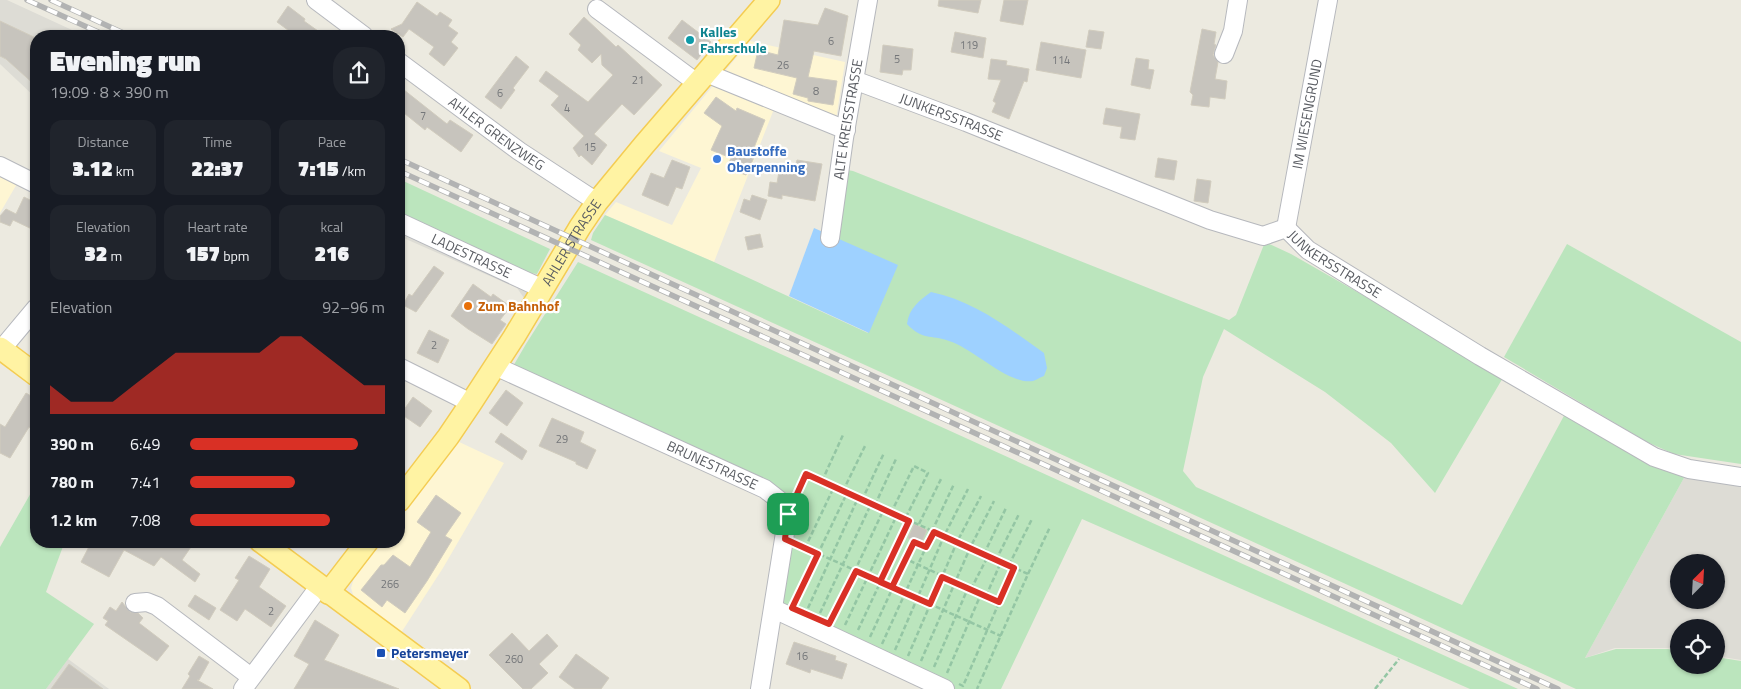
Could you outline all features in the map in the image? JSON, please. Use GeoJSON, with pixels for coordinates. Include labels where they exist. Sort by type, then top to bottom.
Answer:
{"type":"FeatureCollection","features":[{"type":"Feature","properties":{"kind":"main road","name":"AHLER STRASSE"},"geometry":{"type":"LineString","coordinates":[[405,494],[471,403],[597,202],[769,0]]}},
{"type":"Feature","properties":{"kind":"main road"},"geometry":{"type":"LineString","coordinates":[[0,349],[30,370]]}},
{"type":"Feature","properties":{"kind":"main road"},"geometry":{"type":"LineString","coordinates":[[269,548],[459,689]]}},
{"type":"Feature","properties":{"kind":"main road"},"geometry":{"type":"LineString","coordinates":[[324,590],[362,548]]}},
{"type":"Feature","properties":{"kind":"street"},"geometry":{"type":"LineString","coordinates":[[316,0],[356,30]]}},
{"type":"Feature","properties":{"kind":"street","name":"ALTE KREISSTRASSE"},"geometry":{"type":"LineString","coordinates":[[830,238],[868,0]]}},
{"type":"Feature","properties":{"kind":"street"},"geometry":{"type":"LineString","coordinates":[[1224,54],[1233,31],[1238,0]]}},
{"type":"Feature","properties":{"kind":"street","name":"IM WIESENGRUND"},"geometry":{"type":"LineString","coordinates":[[1286,228],[1328,0]]}},
{"type":"Feature","properties":{"kind":"street"},"geometry":{"type":"LineString","coordinates":[[597,8],[701,78],[846,130]]}},
{"type":"Feature","properties":{"kind":"street","name":"AHLER GRENZWEG"},"geometry":{"type":"LineString","coordinates":[[405,66],[519,151],[597,202]]}},
{"type":"Feature","properties":{"kind":"street","name":"JUNKERSSTRASSE"},"geometry":{"type":"LineString","coordinates":[[854,80],[966,122],[1210,220],[1263,236],[1286,228],[1308,250],[1316,255],[1480,356],[1654,457],[1689,469],[1741,477]]}},
{"type":"Feature","properties":{"kind":"street"},"geometry":{"type":"LineString","coordinates":[[0,166],[30,181]]}},
{"type":"Feature","properties":{"kind":"street","name":"LADESTRASSE"},"geometry":{"type":"LineString","coordinates":[[405,225],[543,289]]}},
{"type":"Feature","properties":{"kind":"street"},"geometry":{"type":"LineString","coordinates":[[0,349],[30,315]]}},
{"type":"Feature","properties":{"kind":"street","name":"BRUNESTRASSE"},"geometry":{"type":"LineString","coordinates":[[495,366],[765,489],[779,500],[788,514]]}},
{"type":"Feature","properties":{"kind":"street"},"geometry":{"type":"LineString","coordinates":[[405,369],[471,403]]}},
{"type":"Feature","properties":{"kind":"street"},"geometry":{"type":"LineString","coordinates":[[760,689],[788,514]]}},
{"type":"Feature","properties":{"kind":"street"},"geometry":{"type":"LineString","coordinates":[[135,603],[147,602],[157,606],[247,683],[324,590]]}},
{"type":"Feature","properties":{"kind":"street"},"geometry":{"type":"LineString","coordinates":[[774,609],[949,683]]}},
{"type":"Feature","properties":{"kind":"path"},"geometry":{"type":"LineString","coordinates":[[822,482],[843,434]]}},
{"type":"Feature","properties":{"kind":"path"},"geometry":{"type":"LineString","coordinates":[[843,491],[865,446]]}},
{"type":"Feature","properties":{"kind":"path"},"geometry":{"type":"LineString","coordinates":[[862,500],[884,454]]}},
{"type":"Feature","properties":{"kind":"path"},"geometry":{"type":"LineString","coordinates":[[817,619],[896,459]]}},
{"type":"Feature","properties":{"kind":"path"},"geometry":{"type":"LineString","coordinates":[[855,636],[928,473],[914,466],[891,513]]}},
{"type":"Feature","properties":{"kind":"path"},"geometry":{"type":"LineString","coordinates":[[788,514],[806,474],[1028,574]]}},
{"type":"Feature","properties":{"kind":"path"},"geometry":{"type":"LineString","coordinates":[[919,525],[941,479]]}},
{"type":"Feature","properties":{"kind":"path"},"geometry":{"type":"LineString","coordinates":[[880,648],[954,484]]}},
{"type":"Feature","properties":{"kind":"path"},"geometry":{"type":"LineString","coordinates":[[805,548],[834,487]]}},
{"type":"Feature","properties":{"kind":"path"},"geometry":{"type":"LineString","coordinates":[[893,654],[944,536],[968,489]]}},
{"type":"Feature","properties":{"kind":"path"},"geometry":{"type":"LineString","coordinates":[[792,608],[848,493]]}},
{"type":"Feature","properties":{"kind":"path"},"geometry":{"type":"LineString","coordinates":[[907,660],[957,542],[981,496]]}},
{"type":"Feature","properties":{"kind":"path"},"geometry":{"type":"LineString","coordinates":[[805,613],[858,498]]}},
{"type":"Feature","properties":{"kind":"path"},"geometry":{"type":"LineString","coordinates":[[919,665],[970,548],[994,500]]}},
{"type":"Feature","properties":{"kind":"path"},"geometry":{"type":"LineString","coordinates":[[984,554],[1006,508]]}},
{"type":"Feature","properties":{"kind":"path"},"geometry":{"type":"LineString","coordinates":[[829,624],[884,509]]}},
{"type":"Feature","properties":{"kind":"path"},"geometry":{"type":"LineString","coordinates":[[996,560],[1018,514]]}},
{"type":"Feature","properties":{"kind":"path"},"geometry":{"type":"LineString","coordinates":[[842,630],[897,515]]}},
{"type":"Feature","properties":{"kind":"path"},"geometry":{"type":"LineString","coordinates":[[1009,566],[1032,519]]}},
{"type":"Feature","properties":{"kind":"path"},"geometry":{"type":"LineString","coordinates":[[977,689],[1050,527]]}},
{"type":"Feature","properties":{"kind":"path"},"geometry":{"type":"LineString","coordinates":[[785,539],[1001,636]]}},
{"type":"Feature","properties":{"kind":"path"},"geometry":{"type":"LineString","coordinates":[[868,642],[914,542],[926,547]]}},
{"type":"Feature","properties":{"kind":"path"},"geometry":{"type":"LineString","coordinates":[[932,672],[955,616],[988,556]]}},
{"type":"Feature","properties":{"kind":"path"},"geometry":{"type":"LineString","coordinates":[[906,559],[999,602]]}},
{"type":"Feature","properties":{"kind":"path"},"geometry":{"type":"LineString","coordinates":[[986,596],[1001,562]]}},
{"type":"Feature","properties":{"kind":"path"},"geometry":{"type":"LineString","coordinates":[[963,686],[1014,568]]}},
{"type":"Feature","properties":{"kind":"path"},"geometry":{"type":"LineString","coordinates":[[969,689],[949,683],[969,622],[981,594]]}},
{"type":"Feature","properties":{"kind":"path"},"geometry":{"type":"LineString","coordinates":[[1375,689],[1399,660]]}},
{"type":"Feature","properties":{"kind":"shaded area"},"geometry":{"type":"Polygon","coordinates":[[[0,0],[7,0],[72,30],[30,30],[30,92],[0,64],[0,0]]]}},
{"type":"Feature","properties":{"kind":"shaded area","name":"Baustoffe Oberpenning"},"geometry":{"type":"Polygon","coordinates":[[[750,41],[845,62],[834,132],[774,109],[714,262],[605,215],[616,202],[672,225],[701,168],[659,151],[750,41]]]}},
{"type":"Feature","properties":{"kind":"shaded area"},"geometry":{"type":"Polygon","coordinates":[[[0,173],[18,182],[0,213],[0,173]]]}},
{"type":"Feature","properties":{"kind":"shaded area"},"geometry":{"type":"Polygon","coordinates":[[[405,218],[523,272],[537,274],[524,298],[517,288],[405,239],[405,218]]]}},
{"type":"Feature","properties":{"kind":"shaded area"},"geometry":{"type":"Polygon","coordinates":[[[457,441],[504,463],[443,568],[399,636],[355,601],[351,588],[355,575],[375,548],[405,548],[405,509],[457,441]]]}},
{"type":"Feature","properties":{"kind":"shaded area"},"geometry":{"type":"Polygon","coordinates":[[[1685,476],[1741,484],[1741,660],[1725,657],[1725,619],[1670,619],[1670,648],[1615,648],[1585,658],[1685,476]]]}},
{"type":"Feature","properties":{"kind":"shaded area"},"geometry":{"type":"Polygon","coordinates":[[[68,659],[109,689],[46,689],[68,659]]]}},
{"type":"Feature","properties":{"kind":"green space"},"geometry":{"type":"Polygon","coordinates":[[[842,169],[853,171],[1229,320],[1236,315],[1265,242],[1291,254],[1504,376],[1435,493],[1391,443],[1325,392],[1224,329],[1203,377],[1183,471],[1196,487],[1462,605],[1566,412],[1685,476],[1585,658],[1616,649],[1670,649],[1670,674],[1725,674],[1725,658],[1741,661],[1741,689],[1576,689],[591,240],[593,233],[605,215],[714,262],[868,333],[833,235],[842,169]]]}},
{"type":"Feature","properties":{"kind":"green space"},"geometry":{"type":"Polygon","coordinates":[[[405,182],[550,249],[537,274],[523,272],[405,218],[405,182]]]}},
{"type":"Feature","properties":{"kind":"green space"},"geometry":{"type":"Polygon","coordinates":[[[1567,244],[1741,342],[1741,464],[1674,454],[1647,442],[1504,357],[1567,244]]]}},
{"type":"Feature","properties":{"kind":"green space"},"geometry":{"type":"Polygon","coordinates":[[[578,262],[1518,689],[1470,689],[1082,519],[1001,689],[952,689],[782,609],[797,511],[780,491],[512,368],[578,262]]]}},
{"type":"Feature","properties":{"kind":"green space"},"geometry":{"type":"Polygon","coordinates":[[[30,494],[30,548],[62,548],[46,592],[94,624],[46,689],[0,689],[0,547],[30,494]]]}},
{"type":"Feature","properties":{"kind":"water"},"geometry":{"type":"Polygon","coordinates":[[[814,228],[898,265],[869,333],[789,296],[814,228]]]}},
{"type":"Feature","properties":{"kind":"water"},"geometry":{"type":"Polygon","coordinates":[[[931,292],[962,302],[991,316],[1044,353],[1047,368],[1044,376],[1033,381],[1023,381],[1002,372],[958,345],[918,333],[907,324],[908,318],[912,309],[931,292]]]}},
{"type":"Feature","properties":{"kind":"building"},"geometry":{"type":"Polygon","coordinates":[[[939,0],[981,0],[978,13],[938,6],[939,0]]]}},
{"type":"Feature","properties":{"kind":"building"},"geometry":{"type":"Polygon","coordinates":[[[1004,0],[1028,0],[1023,25],[1000,21],[1004,0]]]}},
{"type":"Feature","properties":{"kind":"building"},"geometry":{"type":"Polygon","coordinates":[[[417,2],[437,16],[440,12],[452,20],[448,26],[458,33],[451,42],[458,48],[444,66],[429,54],[434,47],[409,29],[405,34],[405,30],[391,29],[402,24],[417,2]]]}},
{"type":"Feature","properties":{"kind":"building"},"geometry":{"type":"Polygon","coordinates":[[[288,6],[317,30],[288,30],[277,22],[288,6]]]}},
{"type":"Feature","properties":{"kind":"building"},"geometry":{"type":"Polygon","coordinates":[[[825,8],[848,16],[841,56],[814,51],[808,77],[837,81],[833,105],[808,101],[808,98],[793,94],[797,78],[754,68],[758,50],[778,55],[784,20],[818,25],[825,8]]]}},
{"type":"Feature","properties":{"kind":"building"},"geometry":{"type":"Polygon","coordinates":[[[584,17],[616,47],[618,45],[662,85],[634,115],[622,104],[594,134],[607,145],[592,165],[581,155],[579,157],[573,148],[584,136],[551,105],[559,96],[539,81],[546,71],[588,102],[613,75],[602,65],[601,54],[592,63],[578,50],[581,45],[569,34],[584,17]]]}},
{"type":"Feature","properties":{"kind":"building","name":"Kalles Fahrschule"},"geometry":{"type":"Polygon","coordinates":[[[682,20],[711,42],[697,60],[668,38],[682,20]]]}},
{"type":"Feature","properties":{"kind":"building"},"geometry":{"type":"Polygon","coordinates":[[[0,21],[30,35],[30,81],[6,59],[0,56],[0,21]]]}},
{"type":"Feature","properties":{"kind":"building"},"geometry":{"type":"Polygon","coordinates":[[[1202,29],[1216,32],[1214,44],[1216,45],[1213,55],[1218,62],[1215,79],[1227,81],[1225,99],[1210,97],[1209,107],[1191,105],[1193,95],[1190,92],[1202,29]]]}},
{"type":"Feature","properties":{"kind":"building"},"geometry":{"type":"Polygon","coordinates":[[[1089,30],[1104,32],[1101,49],[1086,47],[1089,30]]]}},
{"type":"Feature","properties":{"kind":"building"},"geometry":{"type":"Polygon","coordinates":[[[955,32],[986,38],[983,58],[951,52],[955,32]]]}},
{"type":"Feature","properties":{"kind":"building"},"geometry":{"type":"Polygon","coordinates":[[[1041,42],[1086,50],[1081,78],[1036,70],[1041,42]]]}},
{"type":"Feature","properties":{"kind":"building"},"geometry":{"type":"Polygon","coordinates":[[[883,45],[913,49],[911,70],[903,70],[902,75],[880,72],[883,45]]]}},
{"type":"Feature","properties":{"kind":"building"},"geometry":{"type":"Polygon","coordinates":[[[516,56],[529,67],[513,88],[515,90],[501,109],[485,97],[516,56]]]}},
{"type":"Feature","properties":{"kind":"building"},"geometry":{"type":"Polygon","coordinates":[[[1136,58],[1149,60],[1148,69],[1154,70],[1150,89],[1131,85],[1136,58]]]}},
{"type":"Feature","properties":{"kind":"building"},"geometry":{"type":"Polygon","coordinates":[[[991,59],[1007,61],[1006,65],[1029,69],[1027,82],[1024,81],[1009,119],[992,112],[996,103],[993,101],[1001,80],[988,79],[991,59]]]}},
{"type":"Feature","properties":{"kind":"building"},"geometry":{"type":"Polygon","coordinates":[[[405,91],[447,124],[450,120],[473,135],[461,152],[427,127],[425,130],[405,114],[405,91]]]}},
{"type":"Feature","properties":{"kind":"building"},"geometry":{"type":"Polygon","coordinates":[[[716,97],[736,111],[737,108],[765,120],[753,150],[757,151],[746,175],[727,168],[731,158],[711,150],[722,126],[704,113],[716,97]]]}},
{"type":"Feature","properties":{"kind":"building"},"geometry":{"type":"Polygon","coordinates":[[[1106,108],[1140,114],[1135,140],[1120,138],[1122,127],[1103,124],[1106,108]]]}},
{"type":"Feature","properties":{"kind":"building"},"geometry":{"type":"Polygon","coordinates":[[[1158,158],[1177,161],[1174,180],[1155,177],[1158,158]]]}},
{"type":"Feature","properties":{"kind":"building"},"geometry":{"type":"Polygon","coordinates":[[[672,160],[690,167],[682,189],[676,187],[668,206],[642,195],[651,173],[664,178],[672,160]]]}},
{"type":"Feature","properties":{"kind":"building"},"geometry":{"type":"Polygon","coordinates":[[[797,160],[822,164],[815,201],[782,195],[782,199],[768,196],[770,182],[777,183],[780,166],[795,169],[797,160]]]}},
{"type":"Feature","properties":{"kind":"building"},"geometry":{"type":"Polygon","coordinates":[[[1197,179],[1211,181],[1208,203],[1194,201],[1197,179]]]}},
{"type":"Feature","properties":{"kind":"building"},"geometry":{"type":"Polygon","coordinates":[[[752,195],[767,200],[760,220],[740,212],[744,199],[750,201],[752,195]]]}},
{"type":"Feature","properties":{"kind":"building"},"geometry":{"type":"Polygon","coordinates":[[[24,197],[30,200],[30,228],[13,220],[10,226],[0,222],[0,216],[6,209],[16,214],[24,197]]]}},
{"type":"Feature","properties":{"kind":"building"},"geometry":{"type":"Polygon","coordinates":[[[760,234],[763,247],[748,250],[745,237],[760,234]]]}},
{"type":"Feature","properties":{"kind":"building"},"geometry":{"type":"Polygon","coordinates":[[[434,266],[444,273],[416,312],[405,306],[409,294],[412,296],[434,266]]]}},
{"type":"Feature","properties":{"kind":"building","name":"Zum Bahnhof"},"geometry":{"type":"Polygon","coordinates":[[[473,284],[491,297],[493,294],[507,304],[504,309],[507,311],[500,320],[506,324],[492,344],[451,316],[473,284]]]}},
{"type":"Feature","properties":{"kind":"building"},"geometry":{"type":"Polygon","coordinates":[[[429,330],[449,340],[438,363],[417,353],[429,330]]]}},
{"type":"Feature","properties":{"kind":"building"},"geometry":{"type":"Polygon","coordinates":[[[506,390],[523,403],[507,426],[489,413],[506,390]]]}},
{"type":"Feature","properties":{"kind":"building"},"geometry":{"type":"Polygon","coordinates":[[[26,393],[30,395],[30,428],[10,458],[0,453],[0,424],[5,427],[26,393]]]}},
{"type":"Feature","properties":{"kind":"building"},"geometry":{"type":"Polygon","coordinates":[[[413,397],[432,411],[420,427],[405,417],[405,408],[413,397]]]}},
{"type":"Feature","properties":{"kind":"building"},"geometry":{"type":"Polygon","coordinates":[[[552,418],[584,432],[580,442],[596,450],[587,469],[576,464],[576,462],[539,446],[552,418]]]}},
{"type":"Feature","properties":{"kind":"building"},"geometry":{"type":"Polygon","coordinates":[[[501,433],[527,451],[522,460],[495,442],[501,433]]]}},
{"type":"Feature","properties":{"kind":"building"},"geometry":{"type":"Polygon","coordinates":[[[436,495],[461,513],[445,536],[452,540],[405,613],[387,600],[382,607],[361,590],[381,565],[384,565],[393,555],[410,567],[431,532],[417,522],[436,495]]]}},
{"type":"Feature","properties":{"kind":"building"},"geometry":{"type":"Polygon","coordinates":[[[914,524],[927,530],[921,544],[908,538],[914,524]]]}},
{"type":"Feature","properties":{"kind":"building"},"geometry":{"type":"Polygon","coordinates":[[[88,548],[190,548],[182,560],[200,574],[195,582],[161,557],[154,566],[124,550],[109,577],[81,562],[88,548]]]}},
{"type":"Feature","properties":{"kind":"building"},"geometry":{"type":"Polygon","coordinates":[[[249,556],[270,569],[259,587],[286,606],[271,627],[245,609],[237,621],[220,610],[239,580],[235,578],[249,556]]]}},
{"type":"Feature","properties":{"kind":"building"},"geometry":{"type":"Polygon","coordinates":[[[195,595],[216,608],[209,620],[188,606],[195,595]]]}},
{"type":"Feature","properties":{"kind":"building"},"geometry":{"type":"Polygon","coordinates":[[[122,602],[130,612],[138,613],[143,618],[139,623],[169,646],[157,661],[105,625],[108,621],[103,618],[110,607],[116,611],[122,602]]]}},
{"type":"Feature","properties":{"kind":"building"},"geometry":{"type":"Polygon","coordinates":[[[315,620],[339,635],[324,660],[399,689],[294,689],[309,664],[294,656],[315,620]]]}},
{"type":"Feature","properties":{"kind":"building"},"geometry":{"type":"Polygon","coordinates":[[[512,633],[529,651],[547,634],[558,646],[539,664],[548,673],[531,689],[523,689],[489,655],[512,633]]]}},
{"type":"Feature","properties":{"kind":"building"},"geometry":{"type":"Polygon","coordinates":[[[794,642],[836,656],[835,660],[847,664],[842,679],[811,669],[810,673],[786,664],[794,642]]]}},
{"type":"Feature","properties":{"kind":"building"},"geometry":{"type":"Polygon","coordinates":[[[576,654],[609,678],[601,689],[575,689],[559,677],[576,654]]]}},
{"type":"Feature","properties":{"kind":"building"},"geometry":{"type":"Polygon","coordinates":[[[199,656],[209,662],[199,680],[197,680],[213,689],[182,689],[190,676],[188,674],[199,656]]]}},
{"type":"Feature","properties":{"kind":"building"},"geometry":{"type":"Polygon","coordinates":[[[69,664],[103,689],[51,689],[69,664]]]}},
{"type":"Feature","properties":{"kind":"railway"},"geometry":{"type":"LineString","coordinates":[[27,0],[94,30]]}},
{"type":"Feature","properties":{"kind":"railway"},"geometry":{"type":"LineString","coordinates":[[51,0],[117,30]]}},
{"type":"Feature","properties":{"kind":"railway"},"geometry":{"type":"LineString","coordinates":[[405,162],[1558,689]]}},
{"type":"Feature","properties":{"kind":"railway"},"geometry":{"type":"LineString","coordinates":[[405,174],[1537,689]]}},
{"type":"Feature","properties":{"kind":"place","name":"Kalles Fahrschule"},"geometry":{"type":"Point","coordinates":[690,40]}},
{"type":"Feature","properties":{"kind":"place","name":"Baustoffe Oberpenning"},"geometry":{"type":"Point","coordinates":[717,159]}},
{"type":"Feature","properties":{"kind":"place","name":"Zum Bahnhof"},"geometry":{"type":"Point","coordinates":[468,306]}},
{"type":"Feature","properties":{"kind":"place","name":"Petersmeyer"},"geometry":{"type":"Point","coordinates":[381,653]}},
{"type":"Feature","properties":{"kind":"route"},"geometry":{"type":"LineString","coordinates":[[788,514],[785,539],[818,554],[792,608],[829,624],[856,571],[892,587],[914,542],[926,547],[934,532],[1014,568],[999,602],[942,577],[930,604],[880,582],[909,521],[806,474],[788,514]]}}]}
